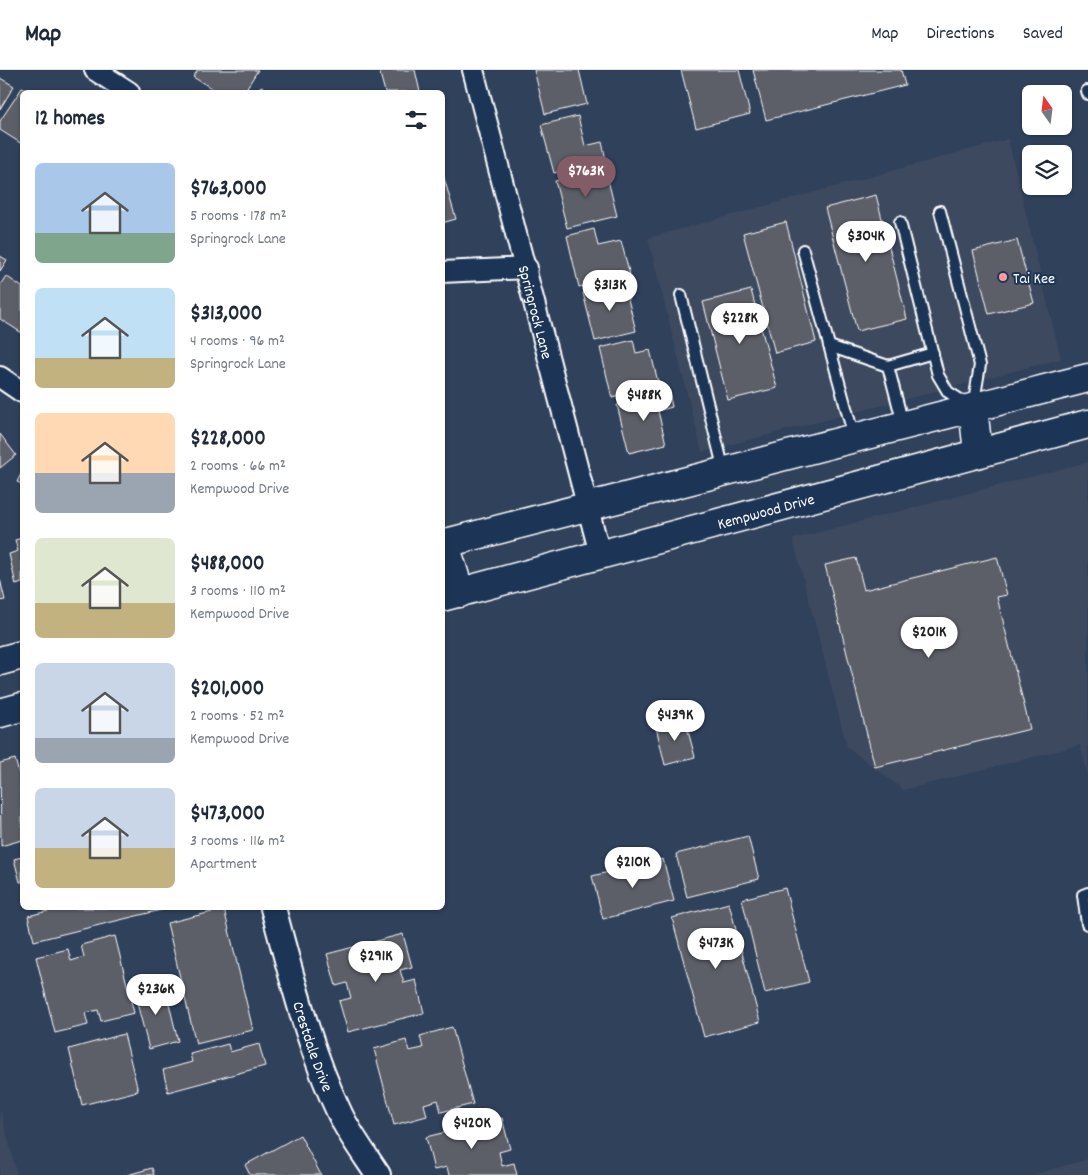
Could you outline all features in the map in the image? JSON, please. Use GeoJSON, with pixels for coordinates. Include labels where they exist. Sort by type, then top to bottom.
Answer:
{"type":"FeatureCollection","features":[{"type":"Feature","properties":{"kind":"main road"},"geometry":{"type":"LineString","coordinates":[[445,544],[1088,378]]}},
{"type":"Feature","properties":{"kind":"main road"},"geometry":{"type":"LineString","coordinates":[[972,408],[978,452]]}},
{"type":"Feature","properties":{"kind":"main road","name":"Kempwood Drive"},"geometry":{"type":"LineString","coordinates":[[451,595],[1088,424]]}},
{"type":"Feature","properties":{"kind":"main road"},"geometry":{"type":"LineString","coordinates":[[445,551],[451,595]]}},
{"type":"Feature","properties":{"kind":"main road"},"geometry":{"type":"LineString","coordinates":[[0,661],[20,656]]}},
{"type":"Feature","properties":{"kind":"main road"},"geometry":{"type":"LineString","coordinates":[[0,712],[20,707]]}},
{"type":"Feature","properties":{"kind":"street"},"geometry":{"type":"LineString","coordinates":[[95,70],[126,90]]}},
{"type":"Feature","properties":{"kind":"street","name":"Springrock Lane"},"geometry":{"type":"LineString","coordinates":[[473,70],[527,268],[600,554]]}},
{"type":"Feature","properties":{"kind":"street"},"geometry":{"type":"LineString","coordinates":[[445,272],[527,268]]}},
{"type":"Feature","properties":{"kind":"street"},"geometry":{"type":"LineString","coordinates":[[0,377],[20,391]]}},
{"type":"Feature","properties":{"kind":"street","name":"Crestdale Drive"},"geometry":{"type":"LineString","coordinates":[[274,910],[289,971],[327,1085],[341,1115],[378,1175]]}},
{"type":"Feature","properties":{"kind":"lane"},"geometry":{"type":"LineString","coordinates":[[900,222],[938,375],[948,392],[972,408],[980,365],[940,211]]}},
{"type":"Feature","properties":{"kind":"lane"},"geometry":{"type":"LineString","coordinates":[[803,250],[854,437]]}},
{"type":"Feature","properties":{"kind":"lane"},"geometry":{"type":"LineString","coordinates":[[681,295],[724,471]]}},
{"type":"Feature","properties":{"kind":"lane"},"geometry":{"type":"LineString","coordinates":[[829,346],[888,366],[933,353]]}},
{"type":"Feature","properties":{"kind":"lane"},"geometry":{"type":"LineString","coordinates":[[888,366],[904,425]]}},
{"type":"Feature","properties":{"kind":"lane"},"geometry":{"type":"LineString","coordinates":[[1088,893],[1083,895],[1088,924]]}},
{"type":"Feature","properties":{"kind":"shaded area"},"geometry":{"type":"Polygon","coordinates":[[[1008,139],[1061,359],[702,452],[648,238],[1008,139]]]}},
{"type":"Feature","properties":{"kind":"shaded area"},"geometry":{"type":"Polygon","coordinates":[[[1088,462],[1088,775],[1080,745],[904,790],[847,747],[793,539],[1088,462]]]}},
{"type":"Feature","properties":{"kind":"shaded area"},"geometry":{"type":"Polygon","coordinates":[[[0,1108],[17,1175],[0,1175],[0,1108]]]}},
{"type":"Feature","properties":{"kind":"shaded area"},"geometry":{"type":"Polygon","coordinates":[[[1088,1159],[1088,1175],[1033,1175],[1088,1159]]]}},
{"type":"Feature","properties":{"kind":"building"},"geometry":{"type":"Polygon","coordinates":[[[198,70],[258,70],[245,90],[215,90],[193,77],[198,70]]]}},
{"type":"Feature","properties":{"kind":"building"},"geometry":{"type":"Polygon","coordinates":[[[379,70],[415,70],[420,90],[384,90],[379,70]]]}},
{"type":"Feature","properties":{"kind":"building"},"geometry":{"type":"Polygon","coordinates":[[[534,70],[579,70],[587,104],[545,114],[534,70]]]}},
{"type":"Feature","properties":{"kind":"building"},"geometry":{"type":"Polygon","coordinates":[[[681,70],[739,70],[750,114],[696,128],[681,70]]]}},
{"type":"Feature","properties":{"kind":"building"},"geometry":{"type":"Polygon","coordinates":[[[753,70],[901,70],[905,85],[766,120],[753,70]]]}},
{"type":"Feature","properties":{"kind":"building"},"geometry":{"type":"Polygon","coordinates":[[[0,78],[14,86],[0,109],[0,78]]]}},
{"type":"Feature","properties":{"kind":"building"},"geometry":{"type":"Polygon","coordinates":[[[261,86],[268,90],[258,90],[261,86]]]}},
{"type":"Feature","properties":{"kind":"building"},"geometry":{"type":"Polygon","coordinates":[[[20,91],[20,143],[0,130],[0,121],[20,91]]]}},
{"type":"Feature","properties":{"kind":"building"},"geometry":{"type":"Polygon","coordinates":[[[578,116],[585,146],[602,142],[606,160],[554,173],[541,125],[578,116]]]}},
{"type":"Feature","properties":{"kind":"building"},"geometry":{"type":"Polygon","coordinates":[[[605,168],[617,216],[567,228],[555,181],[605,168]]]}},
{"type":"Feature","properties":{"kind":"building"},"geometry":{"type":"Polygon","coordinates":[[[445,181],[456,219],[445,222],[445,181]]]}},
{"type":"Feature","properties":{"kind":"building"},"geometry":{"type":"Polygon","coordinates":[[[876,195],[907,319],[857,331],[825,208],[876,195]]]}},
{"type":"Feature","properties":{"kind":"building"},"geometry":{"type":"Polygon","coordinates":[[[786,222],[816,342],[775,353],[743,233],[786,222]]]}},
{"type":"Feature","properties":{"kind":"building"},"geometry":{"type":"Polygon","coordinates":[[[594,229],[598,246],[621,241],[630,275],[579,287],[567,236],[594,229]]]}},
{"type":"Feature","properties":{"kind":"building","name":"Tai Kee"},"geometry":{"type":"Polygon","coordinates":[[[1017,240],[1034,303],[989,314],[973,251],[1017,240]]]}},
{"type":"Feature","properties":{"kind":"building"},"geometry":{"type":"Polygon","coordinates":[[[0,256],[7,260],[0,271],[0,256]]]}},
{"type":"Feature","properties":{"kind":"building"},"geometry":{"type":"Polygon","coordinates":[[[6,276],[20,286],[20,332],[0,319],[0,285],[6,276]]]}},
{"type":"Feature","properties":{"kind":"building"},"geometry":{"type":"Polygon","coordinates":[[[624,283],[636,331],[595,341],[583,293],[624,283]]]}},
{"type":"Feature","properties":{"kind":"building"},"geometry":{"type":"Polygon","coordinates":[[[751,290],[777,388],[728,400],[703,302],[751,290]]]}},
{"type":"Feature","properties":{"kind":"building"},"geometry":{"type":"Polygon","coordinates":[[[633,340],[636,353],[650,350],[659,386],[612,398],[600,348],[633,340]]]}},
{"type":"Feature","properties":{"kind":"building"},"geometry":{"type":"Polygon","coordinates":[[[669,392],[672,407],[658,411],[666,444],[629,453],[617,405],[669,392]]]}},
{"type":"Feature","properties":{"kind":"building"},"geometry":{"type":"Polygon","coordinates":[[[0,434],[16,455],[0,468],[0,434]]]}},
{"type":"Feature","properties":{"kind":"building"},"geometry":{"type":"Polygon","coordinates":[[[20,539],[20,584],[16,585],[9,554],[18,551],[15,540],[20,539]]]}},
{"type":"Feature","properties":{"kind":"building"},"geometry":{"type":"Polygon","coordinates":[[[997,557],[1007,595],[997,597],[1030,729],[875,767],[825,565],[856,558],[864,590],[997,557]]]}},
{"type":"Feature","properties":{"kind":"building"},"geometry":{"type":"Polygon","coordinates":[[[0,579],[5,600],[0,601],[0,579]]]}},
{"type":"Feature","properties":{"kind":"building"},"geometry":{"type":"Polygon","coordinates":[[[685,720],[695,757],[665,765],[656,727],[685,720]]]}},
{"type":"Feature","properties":{"kind":"building"},"geometry":{"type":"Polygon","coordinates":[[[15,759],[20,777],[20,841],[1,846],[0,763],[15,759]]]}},
{"type":"Feature","properties":{"kind":"building"},"geometry":{"type":"Polygon","coordinates":[[[748,836],[759,879],[687,897],[676,854],[748,836]]]}},
{"type":"Feature","properties":{"kind":"building"},"geometry":{"type":"Polygon","coordinates":[[[20,858],[20,882],[14,859],[20,858]]]}},
{"type":"Feature","properties":{"kind":"building"},"geometry":{"type":"Polygon","coordinates":[[[663,859],[674,901],[603,919],[592,876],[663,859]]]}},
{"type":"Feature","properties":{"kind":"building"},"geometry":{"type":"Polygon","coordinates":[[[785,888],[809,982],[765,993],[742,899],[785,888]]]}},
{"type":"Feature","properties":{"kind":"building"},"geometry":{"type":"Polygon","coordinates":[[[729,903],[760,1022],[704,1037],[672,918],[729,903]]]}},
{"type":"Feature","properties":{"kind":"building"},"geometry":{"type":"Polygon","coordinates":[[[52,910],[161,910],[34,941],[28,916],[52,910]]]}},
{"type":"Feature","properties":{"kind":"building"},"geometry":{"type":"Polygon","coordinates":[[[224,910],[253,1030],[196,1044],[167,923],[224,910]]]}},
{"type":"Feature","properties":{"kind":"building"},"geometry":{"type":"Polygon","coordinates":[[[403,934],[412,967],[400,970],[404,983],[416,980],[424,1013],[348,1032],[339,1001],[351,998],[347,983],[336,986],[327,954],[403,934]]]}},
{"type":"Feature","properties":{"kind":"building"},"geometry":{"type":"Polygon","coordinates":[[[115,936],[134,1013],[101,1021],[98,1010],[85,1013],[88,1025],[55,1033],[36,957],[68,949],[71,961],[84,957],[81,945],[115,936]]]}},
{"type":"Feature","properties":{"kind":"building"},"geometry":{"type":"Polygon","coordinates":[[[164,983],[178,1041],[149,1049],[134,991],[164,983]]]}},
{"type":"Feature","properties":{"kind":"building"},"geometry":{"type":"Polygon","coordinates":[[[452,1027],[473,1104],[441,1112],[438,1100],[424,1104],[427,1116],[394,1125],[374,1049],[406,1040],[409,1051],[423,1048],[420,1036],[452,1027]]]}},
{"type":"Feature","properties":{"kind":"building"},"geometry":{"type":"Polygon","coordinates":[[[124,1034],[138,1091],[82,1105],[69,1049],[124,1034]]]}},
{"type":"Feature","properties":{"kind":"building"},"geometry":{"type":"Polygon","coordinates":[[[228,1044],[230,1052],[259,1044],[265,1066],[168,1092],[163,1070],[192,1062],[190,1054],[228,1044]]]}},
{"type":"Feature","properties":{"kind":"building"},"geometry":{"type":"Polygon","coordinates":[[[502,1118],[510,1149],[499,1152],[502,1166],[514,1163],[517,1175],[449,1175],[447,1167],[434,1170],[426,1137],[502,1118]]]}},
{"type":"Feature","properties":{"kind":"building"},"geometry":{"type":"Polygon","coordinates":[[[300,1135],[321,1175],[250,1175],[245,1165],[300,1135]]]}},
{"type":"Feature","properties":{"kind":"building"},"geometry":{"type":"Polygon","coordinates":[[[152,1168],[154,1175],[127,1175],[152,1168]]]}},
{"type":"Feature","properties":{"kind":"place","name":"Tai Kee"},"geometry":{"type":"Point","coordinates":[1003,277]}}]}
